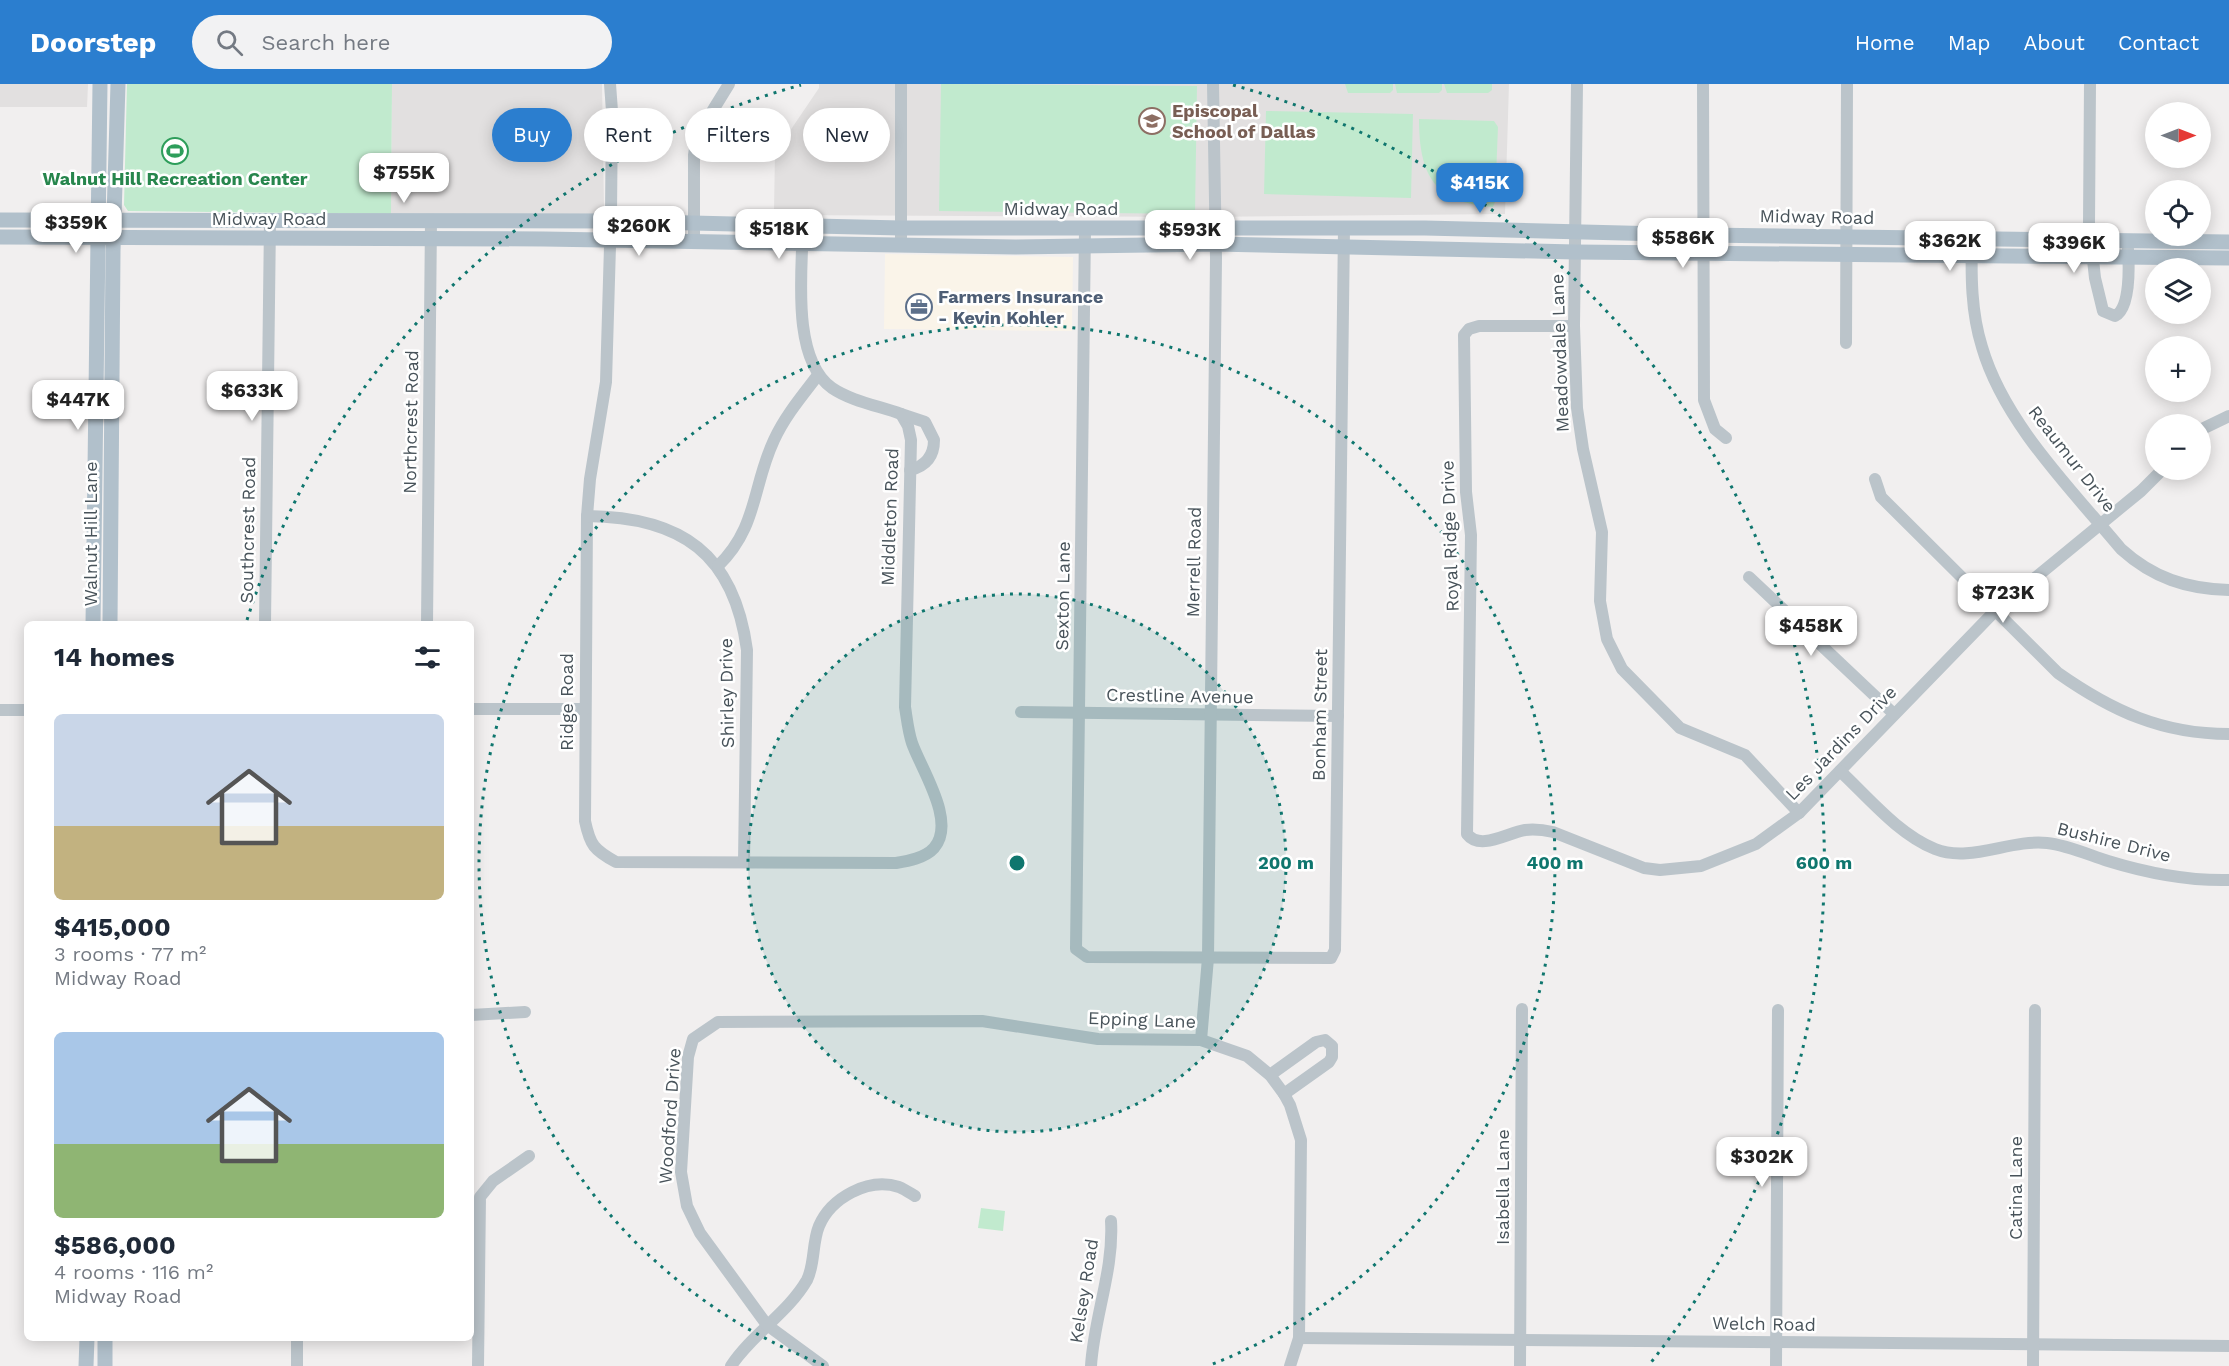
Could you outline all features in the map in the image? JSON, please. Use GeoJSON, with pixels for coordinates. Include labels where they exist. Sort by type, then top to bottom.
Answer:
{"type":"FeatureCollection","features":[{"type":"Feature","properties":{"kind":"main road","name":"Walnut Hill Lane"},"geometry":{"type":"LineString","coordinates":[[100,84],[98,220],[105,238],[111,422],[110,621]]}},
{"type":"Feature","properties":{"kind":"main road","name":"Walnut Hill Lane"},"geometry":{"type":"LineString","coordinates":[[93,621],[94,422],[105,238],[115,221],[118,84]]}},
{"type":"Feature","properties":{"kind":"main road","name":"Midway Road"},"geometry":{"type":"LineString","coordinates":[[0,220],[611,221],[901,228],[1344,228],[1702,236],[2229,242]]}},
{"type":"Feature","properties":{"kind":"main road"},"geometry":{"type":"LineString","coordinates":[[476,221],[476,239]]}},
{"type":"Feature","properties":{"kind":"main road"},"geometry":{"type":"LineString","coordinates":[[972,246],[973,228]]}},
{"type":"Feature","properties":{"kind":"main road","name":"Midway Road"},"geometry":{"type":"LineString","coordinates":[[0,237],[609,239],[902,246],[1085,247],[1215,244],[1575,252],[2229,258]]}},
{"type":"Feature","properties":{"kind":"main road"},"geometry":{"type":"LineString","coordinates":[[94,422],[111,422]]}},
{"type":"Feature","properties":{"kind":"main road"},"geometry":{"type":"LineString","coordinates":[[86,1366],[87,1341]]}},
{"type":"Feature","properties":{"kind":"main road"},"geometry":{"type":"LineString","coordinates":[[105,1341],[105,1366]]}},
{"type":"Feature","properties":{"kind":"street","name":"Ridge Road"},"geometry":{"type":"LineString","coordinates":[[610,84],[612,111],[611,221],[605,396],[590,479],[587,516],[585,820],[589,840],[598,853],[616,862],[896,863],[924,855]]}},
{"type":"Feature","properties":{"kind":"street"},"geometry":{"type":"LineString","coordinates":[[694,241],[694,154],[697,136],[729,84]]}},
{"type":"Feature","properties":{"kind":"street"},"geometry":{"type":"LineString","coordinates":[[901,84],[902,246]]}},
{"type":"Feature","properties":{"kind":"street","name":"Merrell Road"},"geometry":{"type":"LineString","coordinates":[[1201,1040],[1208,958],[1215,244],[1213,84]]}},
{"type":"Feature","properties":{"kind":"street","name":"Meadowdale Lane"},"geometry":{"type":"LineString","coordinates":[[1576,84],[1574,326],[1576,408],[1602,532],[1600,601],[1607,639],[1622,669],[1680,728],[1745,755],[1799,813]]}},
{"type":"Feature","properties":{"kind":"street"},"geometry":{"type":"LineString","coordinates":[[1703,84],[1704,400],[1715,429],[1726,438]]}},
{"type":"Feature","properties":{"kind":"street"},"geometry":{"type":"LineString","coordinates":[[1846,343],[1847,84]]}},
{"type":"Feature","properties":{"kind":"street"},"geometry":{"type":"LineString","coordinates":[[2090,84],[2089,223],[2103,311],[2115,316],[2123,308],[2129,276],[2128,240]]}},
{"type":"Feature","properties":{"kind":"street","name":"Southcrest Road"},"geometry":{"type":"LineString","coordinates":[[265,621],[270,220]]}},
{"type":"Feature","properties":{"kind":"street","name":"Northcrest Road"},"geometry":{"type":"LineString","coordinates":[[427,621],[431,220]]}},
{"type":"Feature","properties":{"kind":"street"},"geometry":{"type":"LineString","coordinates":[[803,225],[804,333],[809,356],[818,375],[832,388],[848,396],[925,422],[934,440],[929,459],[919,468],[910,470]]}},
{"type":"Feature","properties":{"kind":"street","name":"Bonham Street"},"geometry":{"type":"LineString","coordinates":[[1086,957],[1331,958],[1335,950],[1344,228]]}},
{"type":"Feature","properties":{"kind":"street","name":"Sexton Lane"},"geometry":{"type":"LineString","coordinates":[[1085,229],[1076,949],[1086,957]]}},
{"type":"Feature","properties":{"kind":"street","name":"Reaumur Drive"},"geometry":{"type":"LineString","coordinates":[[1972,239],[1974,314],[1982,347],[1993,377],[2020,425],[2100,524],[2138,564],[2160,576],[2192,587],[2229,590]]}},
{"type":"Feature","properties":{"kind":"street","name":"Royal Ridge Drive"},"geometry":{"type":"LineString","coordinates":[[1480,843],[1471,839],[1467,834],[1471,535],[1466,492],[1464,335],[1469,329],[1479,326],[1574,326]]}},
{"type":"Feature","properties":{"kind":"street"},"geometry":{"type":"LineString","coordinates":[[718,566],[742,537],[766,461],[783,422],[818,375]]}},
{"type":"Feature","properties":{"kind":"street","name":"Middleton Road"},"geometry":{"type":"LineString","coordinates":[[901,414],[908,426],[911,440],[905,707],[912,743],[938,804],[941,819],[940,834],[934,847],[924,855]]}},
{"type":"Feature","properties":{"kind":"street"},"geometry":{"type":"LineString","coordinates":[[2211,425],[2229,416]]}},
{"type":"Feature","properties":{"kind":"street"},"geometry":{"type":"LineString","coordinates":[[1875,479],[1881,497],[2058,673],[2100,700],[2140,720],[2199,733],[2229,734]]}},
{"type":"Feature","properties":{"kind":"street","name":"Les Jardins Drive"},"geometry":{"type":"LineString","coordinates":[[1480,843],[1524,830],[1540,830],[1553,832],[1644,868],[1678,870],[1701,866],[1756,844],[1799,813],[1996,610],[2152,480]]}},
{"type":"Feature","properties":{"kind":"street","name":"Shirley Drive"},"geometry":{"type":"LineString","coordinates":[[587,516],[613,516],[661,526],[680,535],[718,566],[737,604],[747,650],[744,862]]}},
{"type":"Feature","properties":{"kind":"street"},"geometry":{"type":"LineString","coordinates":[[1749,577],[1894,714]]}},
{"type":"Feature","properties":{"kind":"street"},"geometry":{"type":"LineString","coordinates":[[474,709],[585,709]]}},
{"type":"Feature","properties":{"kind":"street"},"geometry":{"type":"LineString","coordinates":[[0,710],[24,710]]}},
{"type":"Feature","properties":{"kind":"street","name":"Crestline Avenue"},"geometry":{"type":"LineString","coordinates":[[1022,712],[1338,716]]}},
{"type":"Feature","properties":{"kind":"street","name":"Bushire Drive"},"geometry":{"type":"LineString","coordinates":[[1840,771],[1900,827],[1938,850],[1979,852],[2008,844],[2048,843],[2138,870],[2171,876],[2229,880]]}},
{"type":"Feature","properties":{"kind":"street","name":"Isabella Lane"},"geometry":{"type":"LineString","coordinates":[[1520,1366],[1522,1009]]}},
{"type":"Feature","properties":{"kind":"street"},"geometry":{"type":"LineString","coordinates":[[1776,1366],[1778,1010]]}},
{"type":"Feature","properties":{"kind":"street","name":"Catina Lane"},"geometry":{"type":"LineString","coordinates":[[2033,1366],[2036,1010]]}},
{"type":"Feature","properties":{"kind":"street"},"geometry":{"type":"LineString","coordinates":[[474,1014],[525,1012]]}},
{"type":"Feature","properties":{"kind":"street","name":"Epping Lane"},"geometry":{"type":"LineString","coordinates":[[733,1022],[981,1021],[1098,1039],[1201,1040],[1247,1056],[1270,1075],[1284,1094],[1301,1140],[1299,1338]]}},
{"type":"Feature","properties":{"kind":"street","name":"Woodford Drive"},"geometry":{"type":"LineString","coordinates":[[733,1022],[718,1022],[693,1039],[688,1057],[681,1187],[700,1233],[767,1325],[823,1366]]}},
{"type":"Feature","properties":{"kind":"street"},"geometry":{"type":"LineString","coordinates":[[1270,1075],[1316,1042],[1325,1040],[1332,1046],[1332,1057],[1329,1062],[1284,1094]]}},
{"type":"Feature","properties":{"kind":"street"},"geometry":{"type":"LineString","coordinates":[[478,1366],[480,1197],[494,1181],[529,1156]]}},
{"type":"Feature","properties":{"kind":"street"},"geometry":{"type":"LineString","coordinates":[[731,1366],[792,1300],[808,1278],[819,1227],[827,1212],[840,1199],[855,1191],[877,1185],[898,1187],[915,1196]]}},
{"type":"Feature","properties":{"kind":"street","name":"Kelsey Road"},"geometry":{"type":"LineString","coordinates":[[1091,1366],[1093,1336],[1113,1248],[1111,1221]]}},
{"type":"Feature","properties":{"kind":"street"},"geometry":{"type":"LineString","coordinates":[[1290,1366],[1299,1338]]}},
{"type":"Feature","properties":{"kind":"street","name":"Welch Road"},"geometry":{"type":"LineString","coordinates":[[1299,1338],[2229,1346]]}},
{"type":"Feature","properties":{"kind":"street"},"geometry":{"type":"LineString","coordinates":[[297,1341],[297,1366]]}},
{"type":"Feature","properties":{"kind":"shaded area"},"geometry":{"type":"Polygon","coordinates":[[[0,84],[88,84],[87,107],[0,107],[0,84]]]}},
{"type":"Feature","properties":{"kind":"shaded area"},"geometry":{"type":"Polygon","coordinates":[[[392,84],[602,84],[602,108],[584,108],[584,162],[603,162],[604,210],[599,214],[391,214],[392,84]]]}},
{"type":"Feature","properties":{"kind":"shaded area","name":"Episcopal School of Dallas"},"geometry":{"type":"Polygon","coordinates":[[[819,84],[1509,84],[1505,214],[1200,217],[780,215],[774,210],[775,162],[791,162],[791,129],[803,112],[803,162],[890,162],[890,108],[805,108],[819,88],[819,84]]]}},
{"type":"Feature","properties":{"kind":"shaded area"},"geometry":{"type":"Polygon","coordinates":[[[885,254],[1073,257],[1072,331],[884,329],[885,254]]]}},
{"type":"Feature","properties":{"kind":"green space"},"geometry":{"type":"Polygon","coordinates":[[[127,84],[392,84],[391,214],[128,211],[124,205],[127,84]]]}},
{"type":"Feature","properties":{"kind":"green space"},"geometry":{"type":"Polygon","coordinates":[[[941,84],[1197,86],[1195,214],[939,211],[941,84]]]}},
{"type":"Feature","properties":{"kind":"green space"},"geometry":{"type":"Polygon","coordinates":[[[1345,84],[1393,84],[1393,90],[1390,93],[1348,93],[1345,84]]]}},
{"type":"Feature","properties":{"kind":"green space"},"geometry":{"type":"Polygon","coordinates":[[[1395,84],[1442,84],[1442,90],[1439,93],[1397,93],[1395,84]]]}},
{"type":"Feature","properties":{"kind":"green space"},"geometry":{"type":"Polygon","coordinates":[[[1444,84],[1492,84],[1492,90],[1488,93],[1447,93],[1444,84]]]}},
{"type":"Feature","properties":{"kind":"green space"},"geometry":{"type":"Polygon","coordinates":[[[1266,111],[1413,114],[1411,198],[1264,194],[1266,111]]]}},
{"type":"Feature","properties":{"kind":"green space"},"geometry":{"type":"Polygon","coordinates":[[[1419,119],[1494,121],[1498,127],[1493,207],[1457,199],[1444,192],[1434,182],[1422,156],[1419,119]]]}},
{"type":"Feature","properties":{"kind":"green space"},"geometry":{"type":"Polygon","coordinates":[[[981,1208],[1005,1211],[1003,1231],[978,1228],[981,1208]]]}},
{"type":"Feature","properties":{"kind":"place","name":"Episcopal School of Dallas"},"geometry":{"type":"Point","coordinates":[1152,121]}},
{"type":"Feature","properties":{"kind":"place","name":"Walnut Hill Recreation Center"},"geometry":{"type":"Point","coordinates":[175,151]}},
{"type":"Feature","properties":{"kind":"place","name":"Farmers Insurance - Kevin Kohler"},"geometry":{"type":"Point","coordinates":[919,307]}}]}
